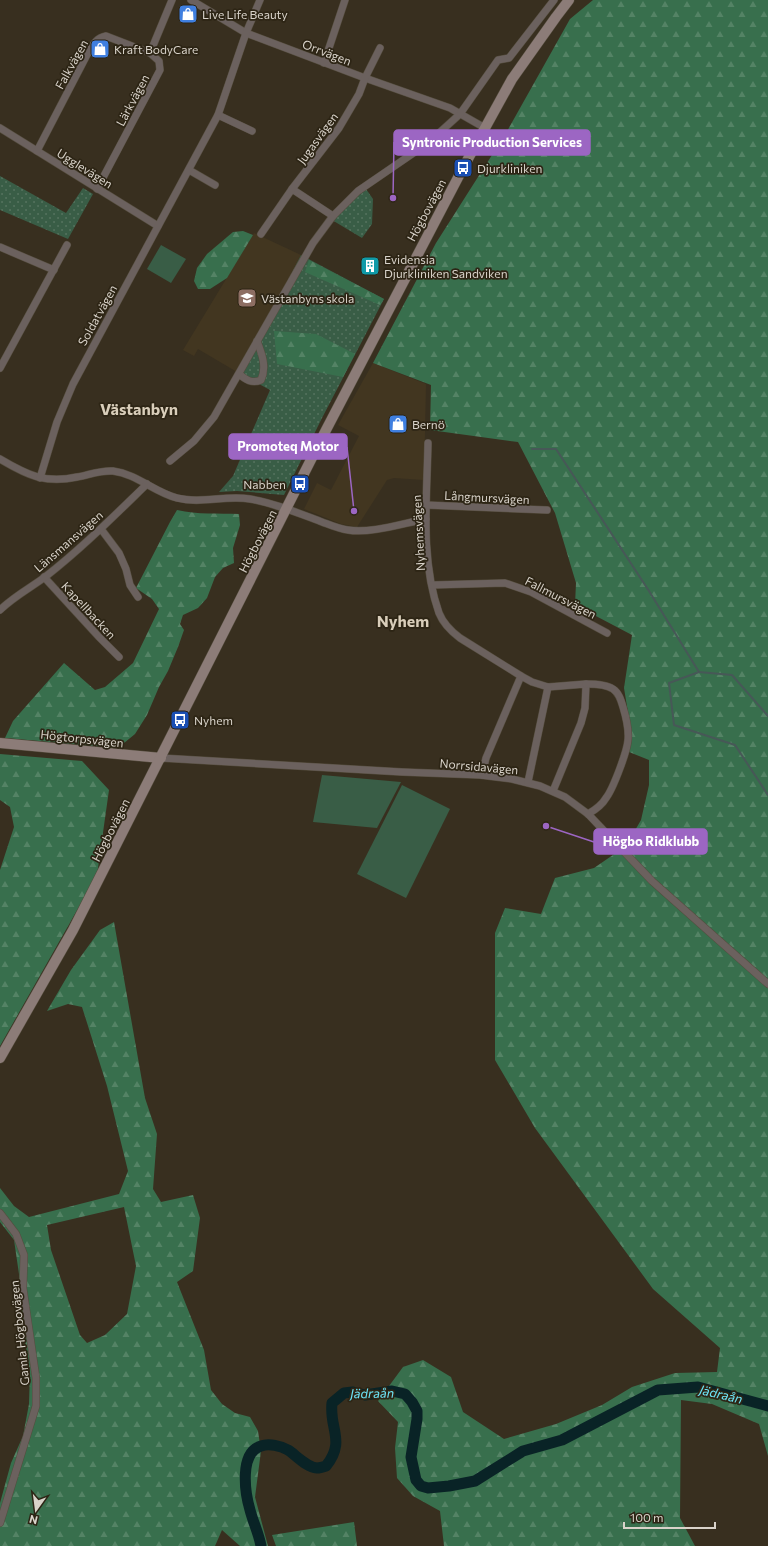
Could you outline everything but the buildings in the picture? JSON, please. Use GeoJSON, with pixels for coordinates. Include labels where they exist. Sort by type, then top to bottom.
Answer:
{"type":"FeatureCollection","features":[{"type":"Feature","properties":{"kind":"main road","name":"Högbovägen"},"geometry":{"type":"LineString","coordinates":[[0,1058],[73,930],[334,416],[485,128],[512,79],[569,0]]}},
{"type":"Feature","properties":{"kind":"main road","name":"Högtorpsvägen"},"geometry":{"type":"LineString","coordinates":[[0,743],[160,758]]}},
{"type":"Feature","properties":{"kind":"street"},"geometry":{"type":"LineString","coordinates":[[150,53],[172,0]]}},
{"type":"Feature","properties":{"kind":"street","name":"Orrvägen"},"geometry":{"type":"LineString","coordinates":[[191,0],[246,33],[324,63],[450,108],[485,128]]}},
{"type":"Feature","properties":{"kind":"street","name":"Soldatvägen"},"geometry":{"type":"LineString","coordinates":[[40,478],[57,422],[73,384],[218,115],[246,33],[260,0]]}},
{"type":"Feature","properties":{"kind":"street"},"geometry":{"type":"LineString","coordinates":[[324,63],[345,0]]}},
{"type":"Feature","properties":{"kind":"street"},"geometry":{"type":"LineString","coordinates":[[170,461],[194,441],[214,417],[313,243],[332,216],[358,191],[428,143],[460,114],[498,60],[509,58],[554,0]]}},
{"type":"Feature","properties":{"kind":"street","name":"Falkvägen"},"geometry":{"type":"LineString","coordinates":[[37,150],[89,51],[100,37],[106,36],[150,53]]}},
{"type":"Feature","properties":{"kind":"street","name":"Jugasvägen"},"geometry":{"type":"LineString","coordinates":[[261,234],[292,189],[339,128],[359,94],[380,48]]}},
{"type":"Feature","properties":{"kind":"street","name":"Lärkvägen"},"geometry":{"type":"LineString","coordinates":[[98,189],[160,70],[159,61],[150,53]]}},
{"type":"Feature","properties":{"kind":"street"},"geometry":{"type":"LineString","coordinates":[[218,115],[252,131]]}},
{"type":"Feature","properties":{"kind":"street","name":"Ugglevägen"},"geometry":{"type":"LineString","coordinates":[[0,128],[158,226]]}},
{"type":"Feature","properties":{"kind":"street"},"geometry":{"type":"LineString","coordinates":[[189,170],[215,185]]}},
{"type":"Feature","properties":{"kind":"street"},"geometry":{"type":"LineString","coordinates":[[292,189],[332,216]]}},
{"type":"Feature","properties":{"kind":"street"},"geometry":{"type":"LineString","coordinates":[[0,368],[67,245]]}},
{"type":"Feature","properties":{"kind":"street"},"geometry":{"type":"LineString","coordinates":[[0,247],[54,270]]}},
{"type":"Feature","properties":{"kind":"street"},"geometry":{"type":"LineString","coordinates":[[239,374],[251,382],[261,380],[264,373],[264,364],[257,341]]}},
{"type":"Feature","properties":{"kind":"street","name":"Nyhemsvägen"},"geometry":{"type":"LineString","coordinates":[[428,443],[426,505],[427,551],[432,586],[440,613],[451,631],[520,676],[532,682],[548,687],[586,684]]}},
{"type":"Feature","properties":{"kind":"street"},"geometry":{"type":"LineString","coordinates":[[0,459],[24,472],[40,478],[61,480],[98,472],[113,471],[128,475],[164,493],[178,498],[189,500],[245,498],[272,504],[336,527],[357,531],[426,519]]}},
{"type":"Feature","properties":{"kind":"street","name":"Länsmansvägen"},"geometry":{"type":"LineString","coordinates":[[0,610],[14,598],[44,577],[102,529],[146,484]]}},
{"type":"Feature","properties":{"kind":"street","name":"Långmursvägen"},"geometry":{"type":"LineString","coordinates":[[426,505],[547,510]]}},
{"type":"Feature","properties":{"kind":"street"},"geometry":{"type":"LineString","coordinates":[[102,529],[119,553],[126,569],[130,585],[138,597]]}},
{"type":"Feature","properties":{"kind":"street","name":"Kapellbacken"},"geometry":{"type":"LineString","coordinates":[[44,577],[99,637],[119,656]]}},
{"type":"Feature","properties":{"kind":"street","name":"Fallmursvägen"},"geometry":{"type":"LineString","coordinates":[[432,586],[504,583],[531,592],[607,633]]}},
{"type":"Feature","properties":{"kind":"street"},"geometry":{"type":"LineString","coordinates":[[482,775],[486,758],[520,676]]}},
{"type":"Feature","properties":{"kind":"street"},"geometry":{"type":"LineString","coordinates":[[553,791],[581,723],[585,708],[586,684],[607,686],[612,688],[619,695],[624,711],[628,735],[627,744],[609,793],[603,802],[588,814]]}},
{"type":"Feature","properties":{"kind":"street"},"geometry":{"type":"LineString","coordinates":[[528,782],[548,687]]}},
{"type":"Feature","properties":{"kind":"street","name":"Norrsidavägen"},"geometry":{"type":"LineString","coordinates":[[160,758],[402,772],[482,775],[528,782],[553,791],[565,797],[588,814],[652,881],[768,984]]}},
{"type":"Feature","properties":{"kind":"street","name":"Gamla Högbovägen"},"geometry":{"type":"LineString","coordinates":[[0,1213],[16,1234],[24,1255],[23,1288],[36,1378],[36,1406],[0,1523]]}},
{"type":"Feature","properties":{"kind":"shaded area","name":"Västanbyns skola"},"geometry":{"type":"Polygon","coordinates":[[[254,233],[301,255],[268,318],[237,372],[198,349],[194,356],[183,350],[254,233]]]}},
{"type":"Feature","properties":{"kind":"shaded area"},"geometry":{"type":"Polygon","coordinates":[[[373,363],[426,384],[424,480],[394,478],[387,480],[357,527],[341,524],[304,509],[317,483],[331,490],[359,436],[338,425],[373,363]]]}},
{"type":"Feature","properties":{"kind":"green space"},"geometry":{"type":"Polygon","coordinates":[[[593,0],[768,0],[768,1456],[759,1424],[712,1404],[681,1400],[680,1518],[695,1546],[444,1546],[440,1511],[413,1496],[397,1478],[395,1448],[398,1422],[378,1401],[403,1367],[423,1360],[451,1377],[463,1412],[504,1439],[556,1424],[602,1405],[632,1387],[675,1373],[717,1372],[720,1348],[653,1289],[535,1128],[495,1060],[495,933],[505,908],[541,914],[555,878],[594,868],[626,846],[641,820],[649,785],[649,760],[629,752],[632,737],[624,688],[632,635],[575,605],[576,583],[555,513],[518,442],[430,430],[431,385],[373,363],[436,243],[506,133],[570,19],[593,0]]]}},
{"type":"Feature","properties":{"kind":"green space"},"geometry":{"type":"Polygon","coordinates":[[[0,176],[66,213],[83,188],[93,194],[68,239],[0,210],[0,176]]]}},
{"type":"Feature","properties":{"kind":"green space"},"geometry":{"type":"Polygon","coordinates":[[[366,189],[373,199],[372,224],[362,238],[332,220],[366,189]]]}},
{"type":"Feature","properties":{"kind":"green space"},"geometry":{"type":"Polygon","coordinates":[[[243,231],[253,235],[227,278],[210,289],[198,289],[194,281],[197,268],[207,254],[233,232],[243,231]]]}},
{"type":"Feature","properties":{"kind":"green space"},"geometry":{"type":"Polygon","coordinates":[[[161,245],[186,259],[171,283],[147,269],[161,245]]]}},
{"type":"Feature","properties":{"kind":"green space"},"geometry":{"type":"Polygon","coordinates":[[[301,255],[384,299],[284,495],[237,491],[219,492],[233,476],[270,390],[237,372],[268,318],[301,255]]]}},
{"type":"Feature","properties":{"kind":"green space"},"geometry":{"type":"Polygon","coordinates":[[[309,260],[384,299],[380,305],[305,272],[309,260]]]}},
{"type":"Feature","properties":{"kind":"green space"},"geometry":{"type":"Polygon","coordinates":[[[274,331],[316,334],[355,354],[343,377],[277,364],[274,331]]]}},
{"type":"Feature","properties":{"kind":"green space"},"geometry":{"type":"Polygon","coordinates":[[[177,510],[200,513],[239,514],[240,525],[233,548],[234,563],[223,568],[215,577],[207,598],[198,608],[183,615],[180,624],[184,630],[178,647],[147,715],[135,734],[118,748],[5,738],[13,721],[64,663],[95,690],[105,687],[133,663],[159,609],[152,599],[136,588],[177,510]]]}},
{"type":"Feature","properties":{"kind":"green space"},"geometry":{"type":"Polygon","coordinates":[[[0,754],[82,761],[109,790],[97,875],[0,1046],[0,870],[14,827],[10,807],[0,800],[0,754]]]}},
{"type":"Feature","properties":{"kind":"green space"},"geometry":{"type":"Polygon","coordinates":[[[322,775],[401,782],[377,828],[313,822],[322,775]]]}},
{"type":"Feature","properties":{"kind":"green space"},"geometry":{"type":"Polygon","coordinates":[[[402,785],[450,809],[406,898],[357,874],[402,785]]]}},
{"type":"Feature","properties":{"kind":"green space"},"geometry":{"type":"Polygon","coordinates":[[[114,922],[145,1098],[157,1134],[153,1189],[161,1202],[193,1195],[200,1218],[193,1271],[177,1282],[204,1350],[211,1390],[222,1404],[235,1413],[250,1417],[258,1431],[261,1451],[255,1497],[268,1546],[240,1546],[222,1530],[215,1546],[0,1546],[0,1503],[11,1463],[23,1436],[29,1404],[30,1371],[21,1317],[19,1274],[14,1240],[0,1222],[0,1188],[14,1206],[29,1217],[119,1194],[128,1171],[107,1086],[82,1007],[68,1004],[47,1011],[71,970],[100,930],[114,922]],[[124,1207],[47,1225],[51,1250],[80,1335],[87,1343],[105,1335],[127,1314],[136,1266],[124,1207]]]}},
{"type":"Feature","properties":{"kind":"green space"},"geometry":{"type":"Polygon","coordinates":[[[354,1522],[357,1546],[276,1546],[272,1535],[354,1522]]]}},
{"type":"Feature","properties":{"kind":"waterway"},"geometry":{"type":"LineString","coordinates":[[532,449],[556,449],[649,591],[699,672],[732,675],[768,716]]}},
{"type":"Feature","properties":{"kind":"waterway"},"geometry":{"type":"LineString","coordinates":[[699,672],[669,683],[674,725],[735,745],[768,795]]}},
{"type":"Feature","properties":{"kind":"waterway","name":"Jädraån"},"geometry":{"type":"LineString","coordinates":[[261,1546],[250,1510],[245,1484],[245,1474],[249,1457],[254,1450],[261,1446],[271,1445],[288,1450],[313,1467],[318,1468],[326,1466],[332,1457],[336,1442],[332,1403],[344,1393],[353,1392],[365,1395],[392,1391],[405,1394],[417,1411],[411,1457],[416,1480],[421,1486],[428,1488],[475,1481],[523,1451],[562,1440],[658,1390],[698,1387],[768,1406]]}},
{"type":"Feature","properties":{"kind":"place","name":"Live Life Beauty"},"geometry":{"type":"Point","coordinates":[188,14]}},
{"type":"Feature","properties":{"kind":"place","name":"Kraft BodyCare"},"geometry":{"type":"Point","coordinates":[100,49]}},
{"type":"Feature","properties":{"kind":"place","name":"Djurkliniken"},"geometry":{"type":"Point","coordinates":[463,168]}},
{"type":"Feature","properties":{"kind":"place","name":"Syntronic Production Services"},"geometry":{"type":"Point","coordinates":[393,198]}},
{"type":"Feature","properties":{"kind":"place","name":"Evidensia Djurkliniken Sandviken"},"geometry":{"type":"Point","coordinates":[370,266]}},
{"type":"Feature","properties":{"kind":"place","name":"Västanbyns skola"},"geometry":{"type":"Point","coordinates":[247,298]}},
{"type":"Feature","properties":{"kind":"place","name":"Bernö"},"geometry":{"type":"Point","coordinates":[398,424]}},
{"type":"Feature","properties":{"kind":"place","name":"Nabben"},"geometry":{"type":"Point","coordinates":[300,484]}},
{"type":"Feature","properties":{"kind":"place","name":"Promoteq Motor"},"geometry":{"type":"Point","coordinates":[354,511]}},
{"type":"Feature","properties":{"kind":"place","name":"Nyhem"},"geometry":{"type":"Point","coordinates":[180,720]}},
{"type":"Feature","properties":{"kind":"place","name":"Högbo Ridklubb"},"geometry":{"type":"Point","coordinates":[546,826]}},
{"type":"Feature","properties":{"kind":"district","name":"Västanbyn"},"geometry":{"type":"Point","coordinates":[139,408]}},
{"type":"Feature","properties":{"kind":"district","name":"Nyhem"},"geometry":{"type":"Point","coordinates":[403,620]}}]}
